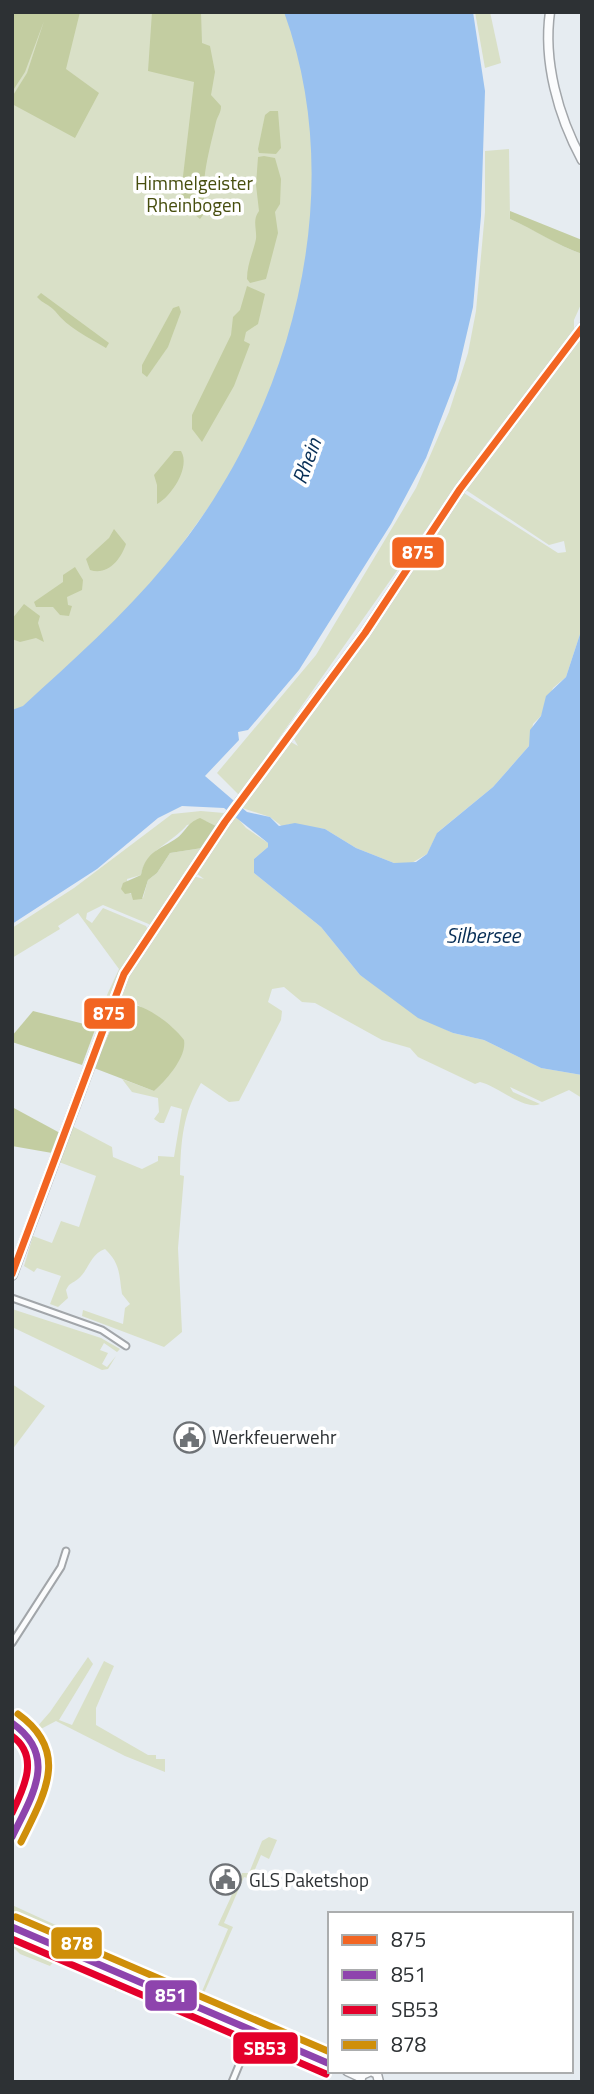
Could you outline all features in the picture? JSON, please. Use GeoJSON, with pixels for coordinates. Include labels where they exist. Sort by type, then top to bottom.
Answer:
{"type":"FeatureCollection","features":[{"type":"Feature","properties":{"kind":"main road"},"geometry":{"type":"LineString","coordinates":[[550,12],[547,48],[551,73],[582,160]]}},
{"type":"Feature","properties":{"kind":"main road"},"geometry":{"type":"LineString","coordinates":[[12,1275],[124,974],[225,822],[337,672],[476,467],[582,328]]}},
{"type":"Feature","properties":{"kind":"main road"},"geometry":{"type":"LineString","coordinates":[[12,1927],[328,2063]]}},
{"type":"Feature","properties":{"kind":"street"},"geometry":{"type":"LineString","coordinates":[[12,1298],[102,1330],[125,1346]]}},
{"type":"Feature","properties":{"kind":"street"},"geometry":{"type":"LineString","coordinates":[[12,1643],[61,1568],[66,1551]]}},
{"type":"Feature","properties":{"kind":"street"},"geometry":{"type":"LineString","coordinates":[[12,1723],[35,1742],[40,1764],[37,1781],[12,1838]]}},
{"type":"Feature","properties":{"kind":"street"},"geometry":{"type":"LineString","coordinates":[[232,2082],[244,2053]]}},
{"type":"Feature","properties":{"kind":"green space","name":"Himmelgeister Rheinbogen"},"geometry":{"type":"Polygon","coordinates":[[[12,12],[364,12],[363,295],[12,778],[12,12]]]}},
{"type":"Feature","properties":{"kind":"green space"},"geometry":{"type":"Polygon","coordinates":[[[12,12],[80,12],[66,69],[99,93],[75,138],[12,104],[12,97],[27,73],[44,21],[25,72],[12,92],[12,12]]]}},
{"type":"Feature","properties":{"kind":"green space"},"geometry":{"type":"Polygon","coordinates":[[[152,12],[201,12],[202,43],[210,46],[215,72],[211,95],[221,108],[206,166],[206,211],[200,219],[180,202],[194,82],[148,71],[152,12]]]}},
{"type":"Feature","properties":{"kind":"green space"},"geometry":{"type":"Polygon","coordinates":[[[475,12],[490,12],[501,63],[485,68],[475,12]]]}},
{"type":"Feature","properties":{"kind":"green space"},"geometry":{"type":"Polygon","coordinates":[[[270,111],[278,111],[281,148],[276,154],[259,153],[265,115],[270,111]]]}},
{"type":"Feature","properties":{"kind":"green space"},"geometry":{"type":"Polygon","coordinates":[[[509,149],[510,219],[582,254],[582,302],[574,320],[574,332],[487,443],[239,795],[217,773],[316,655],[416,488],[449,412],[468,353],[476,311],[485,212],[485,151],[509,149]]]}},
{"type":"Feature","properties":{"kind":"green space"},"geometry":{"type":"Polygon","coordinates":[[[258,157],[275,158],[281,179],[280,204],[275,212],[278,233],[266,279],[250,283],[247,274],[256,239],[255,221],[259,211],[256,185],[258,157]]]}},
{"type":"Feature","properties":{"kind":"green space"},"geometry":{"type":"Polygon","coordinates":[[[510,211],[582,240],[582,254],[510,219],[510,211]]]}},
{"type":"Feature","properties":{"kind":"green space"},"geometry":{"type":"Polygon","coordinates":[[[247,286],[265,294],[258,324],[246,332],[244,341],[250,344],[234,386],[202,442],[192,429],[192,415],[231,335],[233,317],[240,310],[247,286]]]}},
{"type":"Feature","properties":{"kind":"green space"},"geometry":{"type":"Polygon","coordinates":[[[41,293],[109,343],[106,348],[79,332],[41,301],[37,297],[41,293]]]}},
{"type":"Feature","properties":{"kind":"green space"},"geometry":{"type":"Polygon","coordinates":[[[179,306],[181,312],[168,347],[147,377],[142,373],[142,365],[173,308],[179,306]]]}},
{"type":"Feature","properties":{"kind":"green space"},"geometry":{"type":"Polygon","coordinates":[[[582,336],[582,628],[566,677],[553,688],[541,716],[533,724],[529,746],[493,787],[438,832],[427,854],[410,864],[394,863],[356,848],[325,829],[289,824],[283,827],[270,817],[242,808],[291,742],[298,746],[294,739],[357,653],[464,493],[558,553],[566,552],[564,541],[549,545],[466,490],[582,336]]]}},
{"type":"Feature","properties":{"kind":"green space"},"geometry":{"type":"Polygon","coordinates":[[[174,451],[181,451],[181,473],[168,495],[157,504],[154,475],[174,451]]]}},
{"type":"Feature","properties":{"kind":"green space"},"geometry":{"type":"Polygon","coordinates":[[[114,529],[126,544],[121,555],[113,565],[103,571],[90,570],[86,559],[109,538],[114,529]]]}},
{"type":"Feature","properties":{"kind":"green space"},"geometry":{"type":"Polygon","coordinates":[[[75,567],[83,580],[82,590],[67,597],[68,605],[72,606],[69,616],[60,615],[53,607],[36,607],[34,602],[63,582],[63,575],[75,567]]]}},
{"type":"Feature","properties":{"kind":"green space"},"geometry":{"type":"Polygon","coordinates":[[[24,604],[40,616],[38,623],[44,642],[36,638],[20,642],[12,639],[12,619],[24,604]]]}},
{"type":"Feature","properties":{"kind":"green space"},"geometry":{"type":"Polygon","coordinates":[[[201,811],[224,813],[216,826],[206,821],[187,825],[153,853],[141,875],[127,879],[129,893],[143,898],[148,880],[157,873],[170,853],[202,848],[151,925],[103,905],[87,913],[86,919],[92,923],[103,908],[146,926],[148,930],[116,982],[104,1011],[107,995],[119,969],[78,913],[58,926],[60,929],[12,958],[12,928],[74,888],[172,814],[201,811]]]}},
{"type":"Feature","properties":{"kind":"green space"},"geometry":{"type":"Polygon","coordinates":[[[236,816],[246,828],[268,843],[268,847],[254,859],[254,873],[321,927],[360,975],[453,1033],[484,1040],[541,1068],[582,1075],[582,1098],[569,1090],[542,1102],[510,1087],[513,1092],[540,1104],[526,1104],[487,1084],[475,1084],[418,1057],[410,1048],[382,1040],[315,1003],[302,1002],[284,987],[272,989],[268,1002],[282,1011],[281,1020],[239,1101],[229,1102],[201,1083],[187,1116],[181,1150],[180,1175],[184,1176],[178,1248],[182,1332],[164,1347],[82,1316],[83,1310],[123,1324],[125,1308],[130,1304],[122,1294],[117,1265],[105,1249],[96,1255],[82,1275],[69,1286],[66,1290],[68,1298],[58,1307],[50,1304],[61,1276],[37,1268],[34,1272],[24,1266],[33,1236],[52,1243],[61,1221],[79,1227],[96,1176],[59,1162],[72,1126],[112,1147],[113,1157],[142,1169],[158,1161],[158,1156],[174,1157],[182,1109],[171,1106],[164,1123],[160,1123],[154,1119],[159,1112],[158,1098],[132,1092],[122,1079],[154,1091],[163,1081],[174,1059],[164,1021],[138,1005],[119,1006],[93,1068],[129,976],[193,876],[204,879],[196,873],[236,816]]]}},
{"type":"Feature","properties":{"kind":"green space"},"geometry":{"type":"Polygon","coordinates":[[[200,818],[216,826],[202,848],[170,853],[157,873],[148,880],[142,899],[133,900],[131,893],[125,894],[121,889],[123,883],[141,875],[153,853],[178,838],[200,818]]]}},
{"type":"Feature","properties":{"kind":"green space"},"geometry":{"type":"Polygon","coordinates":[[[122,1003],[139,1006],[156,1015],[184,1040],[179,1061],[154,1091],[94,1068],[122,1003]]]}},
{"type":"Feature","properties":{"kind":"green space"},"geometry":{"type":"Polygon","coordinates":[[[33,1011],[96,1027],[82,1065],[12,1042],[12,1036],[33,1011]]]}},
{"type":"Feature","properties":{"kind":"green space"},"geometry":{"type":"Polygon","coordinates":[[[12,1107],[60,1133],[52,1153],[12,1146],[12,1107]]]}},
{"type":"Feature","properties":{"kind":"green space"},"geometry":{"type":"Polygon","coordinates":[[[12,1309],[101,1338],[120,1349],[117,1352],[104,1343],[100,1350],[108,1353],[102,1364],[107,1367],[116,1356],[108,1369],[102,1370],[12,1327],[12,1309]]]}},
{"type":"Feature","properties":{"kind":"green space"},"geometry":{"type":"Polygon","coordinates":[[[12,1384],[45,1406],[12,1450],[12,1384]]]}},
{"type":"Feature","properties":{"kind":"green space"},"geometry":{"type":"Polygon","coordinates":[[[88,1657],[93,1664],[59,1720],[72,1725],[104,1661],[114,1666],[96,1708],[96,1725],[148,1755],[156,1755],[156,1759],[165,1759],[165,1772],[125,1756],[56,1721],[37,1731],[36,1728],[88,1657]]]}},
{"type":"Feature","properties":{"kind":"green space"},"geometry":{"type":"Polygon","coordinates":[[[269,1837],[277,1840],[269,1859],[261,1855],[251,1879],[244,1877],[224,1923],[233,1927],[201,2000],[328,2056],[198,2001],[228,1929],[218,1925],[242,1873],[249,1873],[262,1841],[269,1837]]]}},
{"type":"Feature","properties":{"kind":"green space"},"geometry":{"type":"Polygon","coordinates":[[[12,1905],[60,1927],[59,1932],[115,1957],[132,1961],[130,1967],[195,1997],[194,2000],[12,1920],[12,1905]]]}},
{"type":"Feature","properties":{"kind":"green space"},"geometry":{"type":"Polygon","coordinates":[[[12,1932],[118,1976],[116,1992],[114,1984],[56,1959],[50,1966],[20,1954],[12,1946],[12,1932]]]}},
{"type":"Feature","properties":{"kind":"water"},"geometry":{"type":"Polygon","coordinates":[[[284,12],[473,12],[485,91],[481,216],[473,307],[456,380],[426,458],[391,524],[299,670],[248,730],[238,732],[239,740],[205,776],[247,812],[270,817],[279,826],[295,823],[325,829],[356,848],[394,863],[416,862],[427,854],[437,833],[493,787],[529,746],[530,730],[541,716],[546,696],[566,677],[582,628],[582,1075],[541,1068],[484,1040],[453,1033],[418,1018],[360,975],[321,927],[254,873],[254,859],[268,847],[268,843],[224,808],[182,806],[158,818],[97,869],[12,924],[12,710],[23,706],[132,602],[166,564],[209,506],[246,442],[275,373],[297,302],[309,229],[311,155],[303,83],[284,12]]]}},
{"type":"Feature","properties":{"kind":"transit line","name":"875"},"geometry":{"type":"LineString","coordinates":[[12,1274],[124,974],[225,822],[365,633],[460,489],[582,328]]}},
{"type":"Feature","properties":{"kind":"transit line","name":"878"},"geometry":{"type":"LineString","coordinates":[[18,1714],[34,1728],[44,1743],[48,1759],[44,1791],[21,1842]]}},
{"type":"Feature","properties":{"kind":"transit line","name":"851"},"geometry":{"type":"LineString","coordinates":[[12,1723],[35,1749],[38,1763],[33,1792],[12,1837]]}},
{"type":"Feature","properties":{"kind":"transit line","name":"SB53"},"geometry":{"type":"LineString","coordinates":[[12,1736],[21,1744],[27,1763],[25,1783],[12,1813]]}},
{"type":"Feature","properties":{"kind":"transit line","name":"878"},"geometry":{"type":"LineString","coordinates":[[16,1917],[328,2051]]}},
{"type":"Feature","properties":{"kind":"transit line","name":"851"},"geometry":{"type":"LineString","coordinates":[[12,1927],[328,2063]]}},
{"type":"Feature","properties":{"kind":"transit line","name":"SB53"},"geometry":{"type":"LineString","coordinates":[[12,1939],[326,2074]]}},
{"type":"Feature","properties":{"kind":"place","name":"Werkfeuerwehr"},"geometry":{"type":"Point","coordinates":[189,1437]}},
{"type":"Feature","properties":{"kind":"place","name":"GLS Paketshop"},"geometry":{"type":"Point","coordinates":[226,1880]}},
{"type":"Feature","properties":{"kind":"water label","name":"Rhein"},"geometry":{"type":"Point","coordinates":[307,461]}},
{"type":"Feature","properties":{"kind":"water label","name":"Silbersee"},"geometry":{"type":"Point","coordinates":[483,936]}}]}
